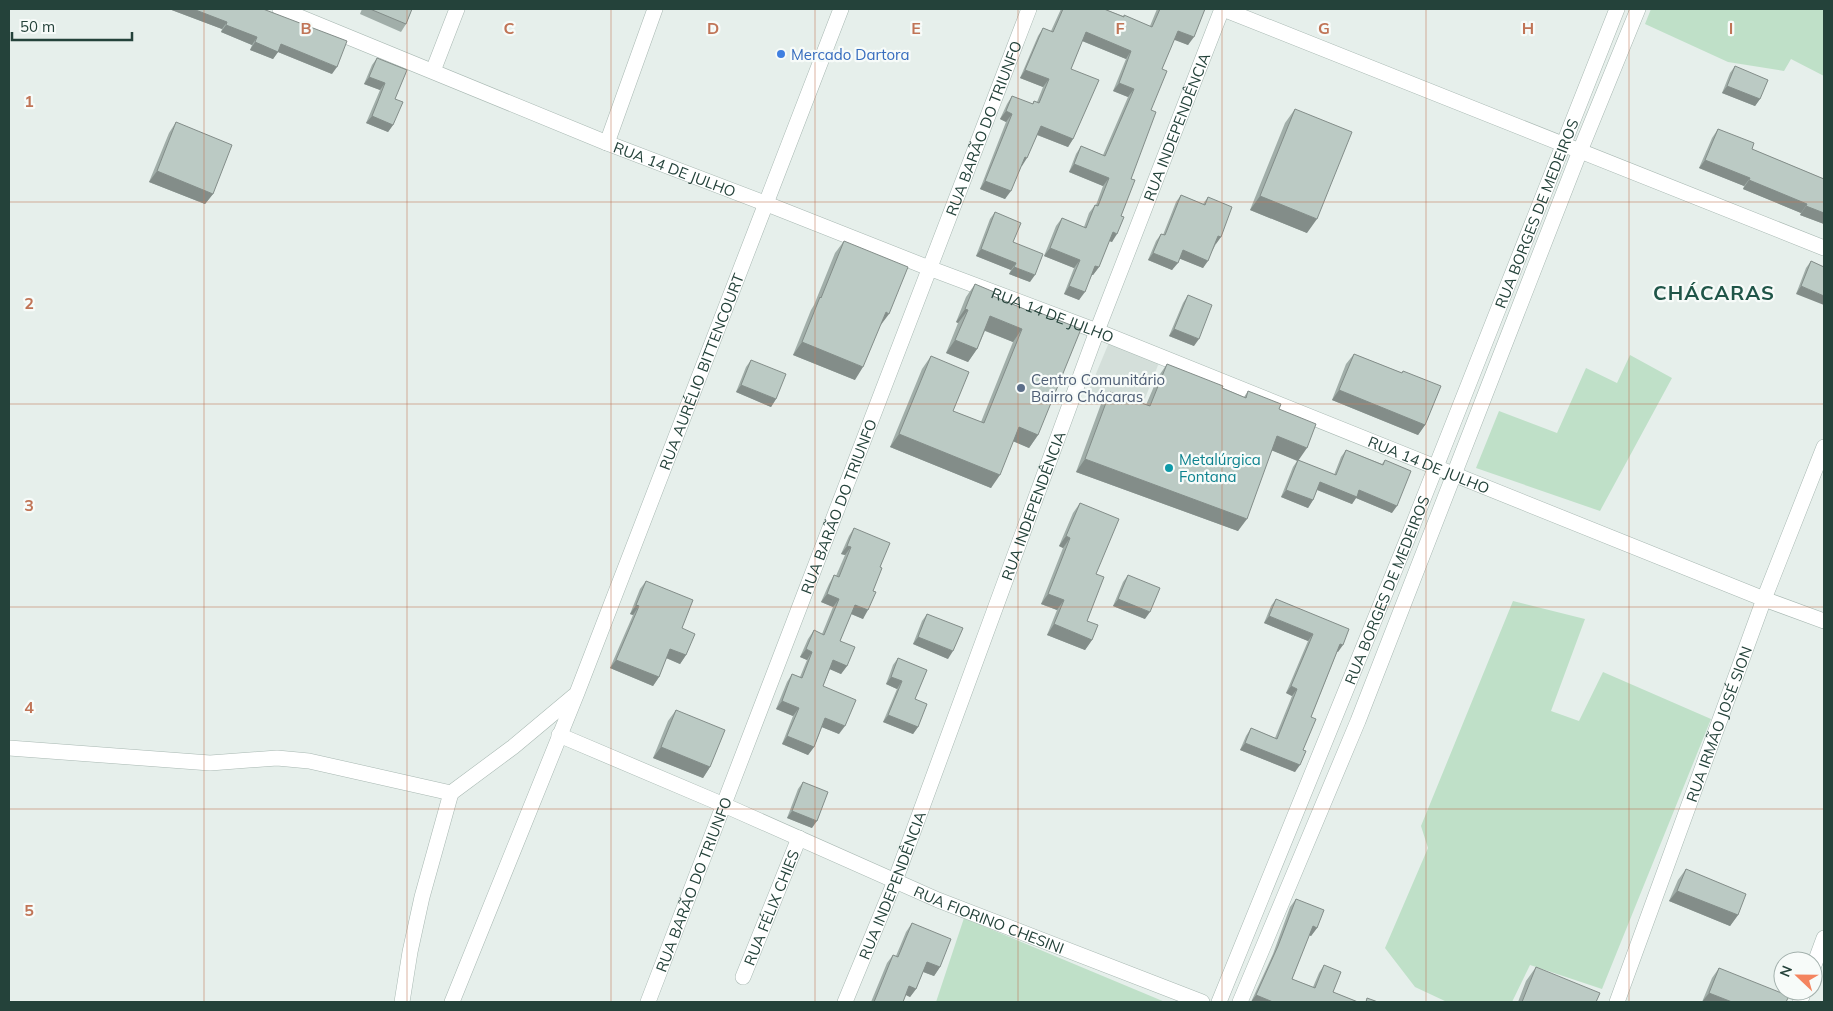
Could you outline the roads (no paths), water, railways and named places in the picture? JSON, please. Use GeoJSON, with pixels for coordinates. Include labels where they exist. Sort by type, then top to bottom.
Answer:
{"type":"FeatureCollection","features":[{"type":"Feature","properties":{"kind":"street","name":"RUA 14 DE JULHO"},"geometry":{"type":"LineString","coordinates":[[280,9],[607,143],[1097,331],[1453,475],[1824,621]]}},
{"type":"Feature","properties":{"kind":"street"},"geometry":{"type":"LineString","coordinates":[[434,72],[457,9]]}},
{"type":"Feature","properties":{"kind":"street"},"geometry":{"type":"LineString","coordinates":[[607,143],[655,9]]}},
{"type":"Feature","properties":{"kind":"street","name":"RUA AURÉLIO BITTENCOURT"},"geometry":{"type":"LineString","coordinates":[[452,1002],[577,693],[841,9]]}},
{"type":"Feature","properties":{"kind":"street","name":"RUA BARÃO DO TRIUNFO"},"geometry":{"type":"LineString","coordinates":[[648,1002],[1028,9]]}},
{"type":"Feature","properties":{"kind":"street"},"geometry":{"type":"LineString","coordinates":[[1222,9],[1824,248]]}},
{"type":"Feature","properties":{"kind":"street","name":"RUA INDEPENDÊNCIA"},"geometry":{"type":"LineString","coordinates":[[844,1002],[895,881],[1097,331],[1222,9]]}},
{"type":"Feature","properties":{"kind":"street","name":"RUA BORGES DE MEDEIROS"},"geometry":{"type":"LineString","coordinates":[[1219,1002],[1436,468],[1617,9]]}},
{"type":"Feature","properties":{"kind":"street","name":"RUA BORGES DE MEDEIROS"},"geometry":{"type":"LineString","coordinates":[[1240,1002],[1358,721],[1580,151],[1638,9]]}},
{"type":"Feature","properties":{"kind":"street","name":"RUA IRMÃO JOSÉ SION"},"geometry":{"type":"LineString","coordinates":[[1617,1002],[1764,599],[1824,447]]}},
{"type":"Feature","properties":{"kind":"street"},"geometry":{"type":"LineString","coordinates":[[402,1002],[422,897],[451,793],[514,746],[577,693]]}},
{"type":"Feature","properties":{"kind":"street"},"geometry":{"type":"LineString","coordinates":[[1337,712],[1358,721]]}},
{"type":"Feature","properties":{"kind":"street","name":"RUA FIORINO CHESINI"},"geometry":{"type":"LineString","coordinates":[[559,735],[724,805],[938,900],[1202,1002]]}},
{"type":"Feature","properties":{"kind":"street"},"geometry":{"type":"LineString","coordinates":[[9,748],[210,763],[277,758],[301,760],[451,793]]}},
{"type":"Feature","properties":{"kind":"street","name":"RUA FÉLIX CHIES"},"geometry":{"type":"LineString","coordinates":[[743,977],[799,838]]}},
{"type":"Feature","properties":{"kind":"street"},"geometry":{"type":"LineString","coordinates":[[1819,951],[1824,938]]}},
{"type":"Feature","properties":{"kind":"place","name":"Mercado Dartora"},"geometry":{"type":"Point","coordinates":[781,54]}},
{"type":"Feature","properties":{"kind":"place","name":"Centro Comunitário Bairro Chácaras"},"geometry":{"type":"Point","coordinates":[1021,388]}},
{"type":"Feature","properties":{"kind":"place","name":"Metalúrgica Fontana"},"geometry":{"type":"Point","coordinates":[1169,468]}},
{"type":"Feature","properties":{"kind":"district","name":"CHÁCARAS"},"geometry":{"type":"Point","coordinates":[1714,292]}}]}
